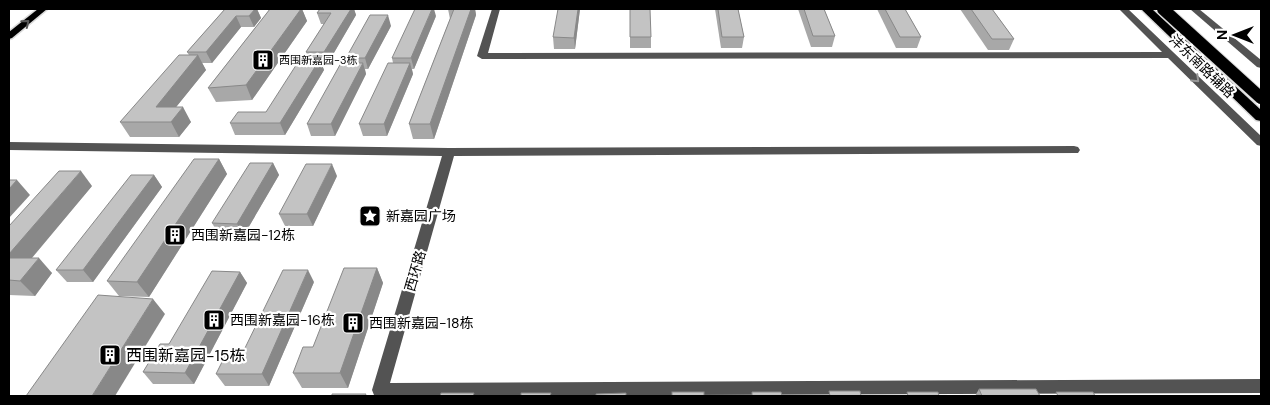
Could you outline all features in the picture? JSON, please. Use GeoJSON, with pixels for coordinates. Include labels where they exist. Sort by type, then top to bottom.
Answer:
{"type":"FeatureCollection","features":[{"type":"Feature","properties":{"kind":"highway"},"geometry":{"type":"LineString","coordinates":[[1146,9],[1261,117]]}},
{"type":"Feature","properties":{"kind":"highway"},"geometry":{"type":"LineString","coordinates":[[1163,9],[1261,98]]}},
{"type":"Feature","properties":{"kind":"main road"},"geometry":{"type":"LineString","coordinates":[[9,36],[43,9]]}},
{"type":"Feature","properties":{"kind":"street"},"geometry":{"type":"LineString","coordinates":[[496,9],[482,56],[1171,55]]}},
{"type":"Feature","properties":{"kind":"street","name":"沣东南路辅路"},"geometry":{"type":"LineString","coordinates":[[1123,9],[1261,142]]}},
{"type":"Feature","properties":{"kind":"street"},"geometry":{"type":"LineString","coordinates":[[1194,9],[1261,65]]}},
{"type":"Feature","properties":{"kind":"street"},"geometry":{"type":"LineString","coordinates":[[9,146],[449,152],[1074,150]]}},
{"type":"Feature","properties":{"kind":"street","name":"西环路"},"geometry":{"type":"LineString","coordinates":[[449,152],[380,390],[1261,386]]}},
{"type":"Feature","properties":{"kind":"building"},"geometry":{"type":"Polygon","coordinates":[[[225,9],[255,9],[249,16],[236,16],[206,52],[187,52],[225,9]]]}},
{"type":"Feature","properties":{"kind":"building"},"geometry":{"type":"Polygon","coordinates":[[[270,9],[301,9],[246,85],[208,88],[270,9]]]}},
{"type":"Feature","properties":{"kind":"building"},"geometry":{"type":"Polygon","coordinates":[[[320,9],[351,9],[324,52],[306,52],[331,13],[317,13],[320,9]]]}},
{"type":"Feature","properties":{"kind":"building"},"geometry":{"type":"Polygon","coordinates":[[[415,9],[432,9],[411,58],[392,58],[415,9]]]}},
{"type":"Feature","properties":{"kind":"building"},"geometry":{"type":"Polygon","coordinates":[[[454,9],[471,9],[430,124],[409,124],[454,9]]]}},
{"type":"Feature","properties":{"kind":"building"},"geometry":{"type":"Polygon","coordinates":[[[558,9],[578,9],[574,38],[553,37],[558,9]]]}},
{"type":"Feature","properties":{"kind":"building"},"geometry":{"type":"Polygon","coordinates":[[[630,9],[650,9],[651,37],[630,37],[630,9]]]}},
{"type":"Feature","properties":{"kind":"building"},"geometry":{"type":"Polygon","coordinates":[[[718,9],[738,9],[744,37],[722,37],[718,9]]]}},
{"type":"Feature","properties":{"kind":"building"},"geometry":{"type":"Polygon","coordinates":[[[804,9],[824,9],[835,36],[813,36],[804,9]]]}},
{"type":"Feature","properties":{"kind":"building"},"geometry":{"type":"Polygon","coordinates":[[[885,9],[905,9],[921,37],[900,37],[885,9]]]}},
{"type":"Feature","properties":{"kind":"building"},"geometry":{"type":"Polygon","coordinates":[[[971,9],[992,9],[1014,39],[992,39],[971,9]]]}},
{"type":"Feature","properties":{"kind":"building"},"geometry":{"type":"Polygon","coordinates":[[[370,15],[388,15],[365,58],[346,58],[370,15]]]}},
{"type":"Feature","properties":{"kind":"building"},"geometry":{"type":"Polygon","coordinates":[[[179,55],[198,55],[156,107],[183,107],[171,122],[120,122],[179,55]]]}},
{"type":"Feature","properties":{"kind":"building"},"geometry":{"type":"Polygon","coordinates":[[[300,59],[320,59],[280,123],[230,123],[238,112],[266,112],[300,59]]]}},
{"type":"Feature","properties":{"kind":"building"},"geometry":{"type":"Polygon","coordinates":[[[341,63],[363,63],[331,124],[307,124],[341,63]]]}},
{"type":"Feature","properties":{"kind":"building"},"geometry":{"type":"Polygon","coordinates":[[[388,63],[410,63],[384,124],[359,124],[388,63]]]}},
{"type":"Feature","properties":{"kind":"building"},"geometry":{"type":"Polygon","coordinates":[[[194,159],[219,159],[137,282],[107,281],[194,159]]]}},
{"type":"Feature","properties":{"kind":"building"},"geometry":{"type":"Polygon","coordinates":[[[250,163],[273,163],[237,224],[212,223],[250,163]]]}},
{"type":"Feature","properties":{"kind":"building"},"geometry":{"type":"Polygon","coordinates":[[[306,164],[332,164],[307,214],[279,214],[306,164]]]}},
{"type":"Feature","properties":{"kind":"building"},"geometry":{"type":"Polygon","coordinates":[[[59,171],[81,171],[9,254],[9,226],[59,171]]]}},
{"type":"Feature","properties":{"kind":"building"},"geometry":{"type":"Polygon","coordinates":[[[131,175],[154,175],[83,270],[56,270],[131,175]]]}},
{"type":"Feature","properties":{"kind":"building"},"geometry":{"type":"Polygon","coordinates":[[[9,180],[17,180],[9,189],[9,180]]]}},
{"type":"Feature","properties":{"kind":"building"},"geometry":{"type":"Polygon","coordinates":[[[9,258],[39,258],[20,281],[9,280],[9,258]]]}},
{"type":"Feature","properties":{"kind":"building"},"geometry":{"type":"Polygon","coordinates":[[[344,268],[377,268],[340,373],[293,373],[303,347],[313,347],[344,268]]]}},
{"type":"Feature","properties":{"kind":"building"},"geometry":{"type":"Polygon","coordinates":[[[283,270],[308,270],[262,374],[216,374],[228,350],[244,350],[283,270]]]}},
{"type":"Feature","properties":{"kind":"building"},"geometry":{"type":"Polygon","coordinates":[[[212,271],[240,272],[185,373],[143,372],[160,344],[169,344],[212,271]]]}},
{"type":"Feature","properties":{"kind":"building"},"geometry":{"type":"Polygon","coordinates":[[[98,295],[153,299],[92,396],[26,396],[98,295]]]}},
{"type":"Feature","properties":{"kind":"building"},"geometry":{"type":"Polygon","coordinates":[[[979,389],[1036,389],[1040,396],[982,396],[979,389]]]}},
{"type":"Feature","properties":{"kind":"building"},"geometry":{"type":"Polygon","coordinates":[[[829,391],[860,391],[861,396],[830,396],[829,391]]]}},
{"type":"Feature","properties":{"kind":"building"},"geometry":{"type":"Polygon","coordinates":[[[672,392],[704,392],[704,396],[672,396],[672,392]]]}},
{"type":"Feature","properties":{"kind":"building"},"geometry":{"type":"Polygon","coordinates":[[[752,392],[781,392],[782,396],[752,396],[752,392]]]}},
{"type":"Feature","properties":{"kind":"building"},"geometry":{"type":"Polygon","coordinates":[[[907,392],[938,392],[939,396],[908,396],[907,392]]]}},
{"type":"Feature","properties":{"kind":"building"},"geometry":{"type":"Polygon","coordinates":[[[1056,392],[1093,392],[1095,396],[1058,396],[1056,392]]]}},
{"type":"Feature","properties":{"kind":"building"},"geometry":{"type":"Polygon","coordinates":[[[441,393],[474,393],[473,396],[440,396],[441,393]]]}},
{"type":"Feature","properties":{"kind":"building"},"geometry":{"type":"Polygon","coordinates":[[[521,393],[551,393],[550,396],[521,396],[521,393]]]}},
{"type":"Feature","properties":{"kind":"building"},"geometry":{"type":"Polygon","coordinates":[[[626,393],[626,396],[596,396],[596,394],[626,393]]]}},
{"type":"Feature","properties":{"kind":"building"},"geometry":{"type":"Polygon","coordinates":[[[332,394],[366,394],[365,396],[332,396],[332,394]]]}},
{"type":"Feature","properties":{"kind":"place","name":"西围新嘉园-3栋"},"geometry":{"type":"Point","coordinates":[263,60]}},
{"type":"Feature","properties":{"kind":"place","name":"新嘉园广场"},"geometry":{"type":"Point","coordinates":[370,216]}},
{"type":"Feature","properties":{"kind":"place","name":"西围新嘉园-12栋"},"geometry":{"type":"Point","coordinates":[175,235]}},
{"type":"Feature","properties":{"kind":"place","name":"西围新嘉园-16栋"},"geometry":{"type":"Point","coordinates":[214,320]}},
{"type":"Feature","properties":{"kind":"place","name":"西围新嘉园-18栋"},"geometry":{"type":"Point","coordinates":[353,323]}},
{"type":"Feature","properties":{"kind":"place","name":"西围新嘉园-15栋"},"geometry":{"type":"Point","coordinates":[110,355]}}]}
